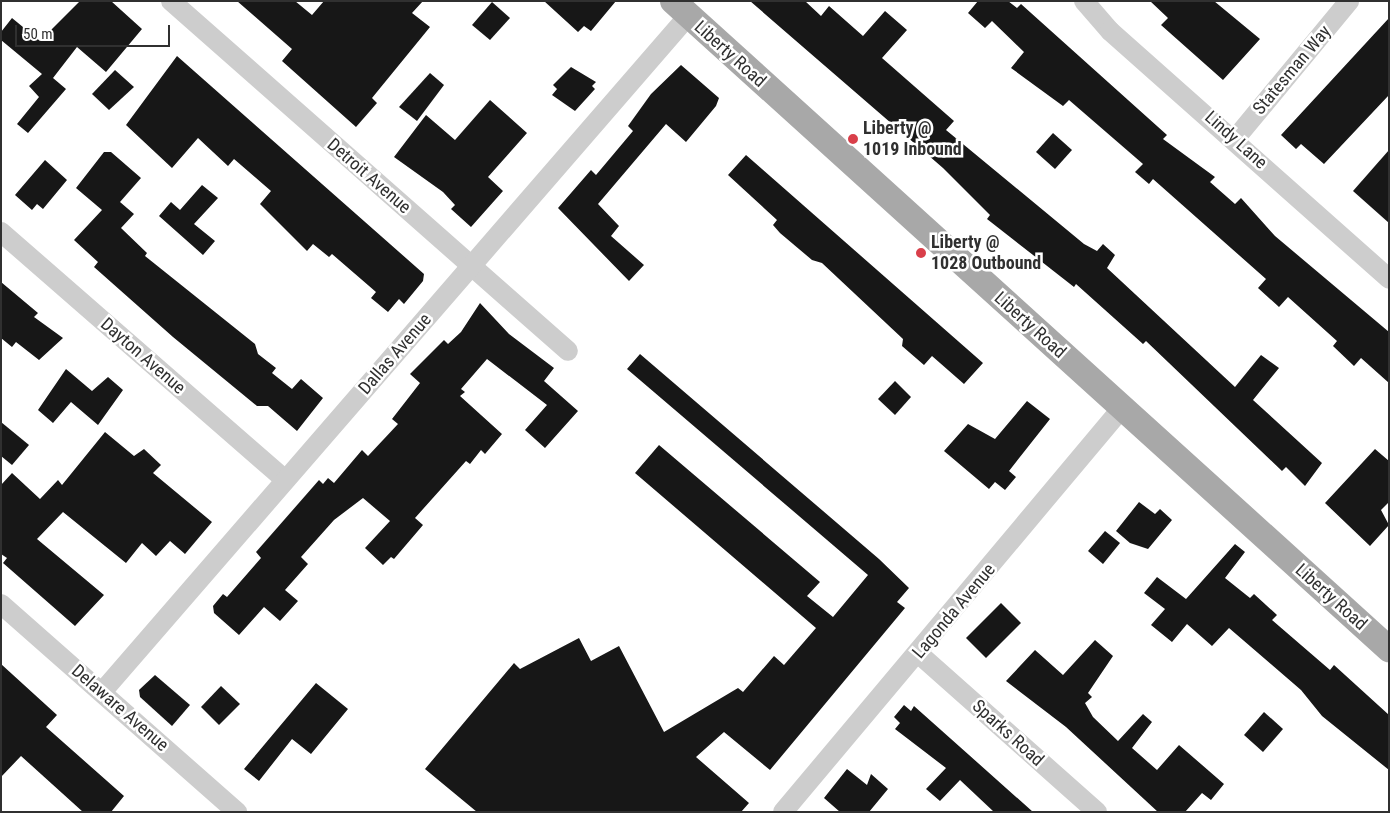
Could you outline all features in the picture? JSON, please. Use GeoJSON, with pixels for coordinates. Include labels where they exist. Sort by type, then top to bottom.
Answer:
{"type":"FeatureCollection","features":[{"type":"Feature","properties":{"kind":"main road","name":"Liberty Road"},"geometry":{"type":"LineString","coordinates":[[681,9],[1389,649]]}},
{"type":"Feature","properties":{"kind":"street","name":"Detroit Avenue"},"geometry":{"type":"LineString","coordinates":[[171,1],[568,351]]}},
{"type":"Feature","properties":{"kind":"street","name":"Lindy Lane"},"geometry":{"type":"LineString","coordinates":[[1084,1],[1110,31],[1235,138],[1389,279]]}},
{"type":"Feature","properties":{"kind":"street","name":"Statesman Way"},"geometry":{"type":"LineString","coordinates":[[1235,138],[1349,1]]}},
{"type":"Feature","properties":{"kind":"street","name":"Dallas Avenue"},"geometry":{"type":"LineString","coordinates":[[102,692],[471,266],[681,9]]}},
{"type":"Feature","properties":{"kind":"street","name":"Dayton Avenue"},"geometry":{"type":"LineString","coordinates":[[1,232],[285,480]]}},
{"type":"Feature","properties":{"kind":"street","name":"Lagonda Avenue"},"geometry":{"type":"LineString","coordinates":[[783,812],[919,654],[1122,408]]}},
{"type":"Feature","properties":{"kind":"street","name":"Delaware Avenue"},"geometry":{"type":"LineString","coordinates":[[1,604],[238,812]]}},
{"type":"Feature","properties":{"kind":"street","name":"Sparks Road"},"geometry":{"type":"LineString","coordinates":[[919,654],[1097,812]]}},
{"type":"Feature","properties":{"kind":"building"},"geometry":{"type":"Polygon","coordinates":[[[80,1],[111,1],[142,29],[106,72],[77,47],[53,78],[66,89],[28,133],[17,124],[39,97],[29,86],[42,74],[1,40],[1,32],[12,18],[40,41],[80,1]]]}},
{"type":"Feature","properties":{"kind":"building"},"geometry":{"type":"Polygon","coordinates":[[[237,1],[295,1],[312,15],[324,1],[423,1],[412,13],[430,27],[372,98],[377,103],[356,127],[282,61],[292,49],[237,1]]]}},
{"type":"Feature","properties":{"kind":"building"},"geometry":{"type":"Polygon","coordinates":[[[544,1],[616,1],[591,31],[584,26],[578,32],[544,1]]]}},
{"type":"Feature","properties":{"kind":"building"},"geometry":{"type":"Polygon","coordinates":[[[750,1],[805,1],[821,16],[829,6],[863,36],[885,11],[907,30],[882,58],[954,121],[946,130],[1084,244],[1097,251],[1103,244],[1115,255],[1107,268],[1235,387],[1261,355],[1279,368],[1253,400],[1322,463],[1305,486],[1286,467],[1282,471],[1146,341],[1143,344],[1076,284],[1074,287],[987,219],[990,215],[943,168],[750,1]]]}},
{"type":"Feature","properties":{"kind":"building"},"geometry":{"type":"Polygon","coordinates":[[[978,1],[1008,1],[1017,8],[1021,4],[1167,135],[1163,139],[1215,177],[1210,182],[1235,204],[1241,198],[1275,236],[1389,332],[1389,383],[1361,358],[1354,366],[1333,346],[1337,341],[1288,297],[1279,307],[1258,288],[1266,279],[1153,179],[1149,184],[1135,172],[1143,164],[1069,100],[1063,106],[1011,68],[1024,52],[992,21],[985,28],[968,13],[978,1]]]}},
{"type":"Feature","properties":{"kind":"building"},"geometry":{"type":"Polygon","coordinates":[[[1150,1],[1214,1],[1260,39],[1223,80],[1161,25],[1168,18],[1150,1]]]}},
{"type":"Feature","properties":{"kind":"building"},"geometry":{"type":"Polygon","coordinates":[[[492,2],[510,18],[490,40],[472,25],[492,2]]]}},
{"type":"Feature","properties":{"kind":"building"},"geometry":{"type":"Polygon","coordinates":[[[1389,18],[1389,95],[1324,164],[1301,144],[1296,149],[1281,135],[1389,18]]]}},
{"type":"Feature","properties":{"kind":"building"},"geometry":{"type":"Polygon","coordinates":[[[177,56],[424,274],[423,281],[404,304],[399,299],[388,312],[371,298],[376,292],[332,254],[329,257],[313,244],[307,251],[260,204],[271,191],[234,159],[228,166],[198,138],[172,168],[126,125],[177,56]]]}},
{"type":"Feature","properties":{"kind":"building"},"geometry":{"type":"Polygon","coordinates":[[[681,65],[719,98],[716,106],[686,142],[666,124],[598,204],[619,226],[611,236],[644,265],[629,281],[558,208],[591,170],[596,175],[633,131],[628,126],[651,94],[681,65]]]}},
{"type":"Feature","properties":{"kind":"building"},"geometry":{"type":"Polygon","coordinates":[[[571,67],[596,82],[592,86],[595,89],[575,111],[552,95],[557,89],[553,85],[571,67]]]}},
{"type":"Feature","properties":{"kind":"building"},"geometry":{"type":"Polygon","coordinates":[[[115,70],[134,87],[109,110],[92,94],[115,70]]]}},
{"type":"Feature","properties":{"kind":"building"},"geometry":{"type":"Polygon","coordinates":[[[430,73],[444,85],[417,121],[399,107],[430,73]]]}},
{"type":"Feature","properties":{"kind":"building"},"geometry":{"type":"Polygon","coordinates":[[[490,100],[527,133],[488,177],[503,191],[471,227],[451,209],[455,205],[443,192],[394,157],[426,115],[455,140],[490,100]]]}},
{"type":"Feature","properties":{"kind":"building"},"geometry":{"type":"Polygon","coordinates":[[[1053,133],[1072,150],[1055,169],[1036,152],[1053,133]]]}},
{"type":"Feature","properties":{"kind":"building"},"geometry":{"type":"Polygon","coordinates":[[[1389,150],[1389,223],[1353,191],[1389,150]]]}},
{"type":"Feature","properties":{"kind":"building"},"geometry":{"type":"Polygon","coordinates":[[[104,152],[111,152],[141,178],[120,202],[134,214],[121,228],[147,253],[145,256],[255,344],[258,354],[276,368],[272,373],[292,389],[301,379],[323,398],[297,431],[268,406],[257,406],[173,337],[94,267],[98,262],[74,240],[102,210],[76,188],[104,152]]]}},
{"type":"Feature","properties":{"kind":"building"},"geometry":{"type":"Polygon","coordinates":[[[746,155],[983,363],[964,384],[932,356],[924,365],[902,346],[903,339],[822,263],[812,260],[780,233],[773,225],[777,220],[728,175],[746,155]]]}},
{"type":"Feature","properties":{"kind":"building"},"geometry":{"type":"Polygon","coordinates":[[[45,160],[67,180],[43,209],[37,204],[32,210],[15,195],[45,160]]]}},
{"type":"Feature","properties":{"kind":"building"},"geometry":{"type":"Polygon","coordinates":[[[202,185],[218,198],[194,224],[215,241],[203,255],[159,216],[171,202],[180,210],[202,185]]]}},
{"type":"Feature","properties":{"kind":"building"},"geometry":{"type":"Polygon","coordinates":[[[1,282],[38,313],[34,317],[63,338],[39,360],[16,342],[12,347],[1,338],[1,282]]]}},
{"type":"Feature","properties":{"kind":"building"},"geometry":{"type":"Polygon","coordinates":[[[480,303],[509,334],[554,368],[544,381],[578,411],[545,448],[525,430],[547,405],[487,359],[461,389],[465,392],[460,396],[502,434],[485,454],[481,450],[470,464],[466,461],[415,518],[423,525],[394,559],[391,557],[383,565],[365,548],[390,521],[363,498],[334,520],[301,557],[308,564],[285,590],[298,601],[280,621],[264,607],[239,635],[214,613],[213,606],[223,594],[227,597],[261,558],[256,552],[319,480],[323,484],[328,478],[334,483],[362,450],[368,456],[398,424],[392,419],[420,383],[410,374],[444,340],[448,344],[461,332],[480,303]]]}},
{"type":"Feature","properties":{"kind":"building"},"geometry":{"type":"Polygon","coordinates":[[[640,354],[879,559],[909,588],[897,602],[905,608],[770,770],[724,732],[696,757],[749,803],[741,812],[477,812],[425,769],[514,663],[520,669],[579,638],[591,661],[619,646],[664,732],[738,688],[743,692],[774,656],[784,665],[816,628],[635,473],[659,445],[820,582],[807,596],[833,617],[868,575],[627,369],[640,354]]]}},
{"type":"Feature","properties":{"kind":"building"},"geometry":{"type":"Polygon","coordinates":[[[66,369],[92,391],[108,377],[123,390],[98,425],[71,402],[53,423],[38,410],[66,369]]]}},
{"type":"Feature","properties":{"kind":"building"},"geometry":{"type":"Polygon","coordinates":[[[895,381],[911,397],[895,415],[878,399],[895,381]]]}},
{"type":"Feature","properties":{"kind":"building"},"geometry":{"type":"Polygon","coordinates":[[[1027,401],[1050,419],[1009,471],[1016,477],[1005,490],[995,482],[989,489],[944,451],[968,424],[995,439],[1027,401]]]}},
{"type":"Feature","properties":{"kind":"building"},"geometry":{"type":"Polygon","coordinates":[[[1,422],[29,445],[12,465],[1,456],[1,422]]]}},
{"type":"Feature","properties":{"kind":"building"},"geometry":{"type":"Polygon","coordinates":[[[105,432],[134,456],[144,449],[161,465],[153,473],[212,522],[185,554],[170,541],[156,556],[142,543],[126,563],[63,512],[37,539],[104,595],[75,626],[3,563],[7,558],[1,554],[1,485],[12,473],[40,499],[58,480],[62,485],[105,432]]]}},
{"type":"Feature","properties":{"kind":"building"},"geometry":{"type":"Polygon","coordinates":[[[1375,449],[1389,461],[1389,502],[1381,510],[1389,525],[1370,546],[1325,503],[1375,449]]]}},
{"type":"Feature","properties":{"kind":"building"},"geometry":{"type":"Polygon","coordinates":[[[1139,502],[1155,514],[1160,509],[1172,520],[1148,549],[1130,543],[1116,531],[1139,502]]]}},
{"type":"Feature","properties":{"kind":"building"},"geometry":{"type":"Polygon","coordinates":[[[1105,531],[1120,543],[1103,564],[1088,551],[1105,531]]]}},
{"type":"Feature","properties":{"kind":"building"},"geometry":{"type":"Polygon","coordinates":[[[1235,544],[1245,552],[1225,578],[1250,598],[1254,594],[1277,615],[1272,620],[1330,670],[1334,665],[1389,715],[1389,770],[1322,716],[1301,690],[1229,628],[1212,646],[1187,624],[1172,642],[1151,625],[1165,609],[1144,593],[1157,577],[1186,599],[1235,544]]]}},
{"type":"Feature","properties":{"kind":"building"},"geometry":{"type":"Polygon","coordinates":[[[1001,603],[1021,623],[986,658],[966,638],[1001,603]]]}},
{"type":"Feature","properties":{"kind":"building"},"geometry":{"type":"Polygon","coordinates":[[[1095,640],[1113,656],[1088,693],[1092,697],[1085,703],[1093,717],[1118,741],[1143,714],[1152,722],[1132,748],[1157,770],[1179,745],[1224,784],[1211,800],[1202,793],[1185,812],[1158,812],[1066,727],[1006,681],[1035,650],[1063,675],[1095,640]]]}},
{"type":"Feature","properties":{"kind":"building"},"geometry":{"type":"Polygon","coordinates":[[[1,664],[57,715],[46,727],[124,796],[111,812],[83,812],[21,756],[1,777],[1,664]]]}},
{"type":"Feature","properties":{"kind":"building"},"geometry":{"type":"Polygon","coordinates":[[[155,675],[190,705],[172,726],[140,697],[139,690],[155,675]]]}},
{"type":"Feature","properties":{"kind":"building"},"geometry":{"type":"Polygon","coordinates":[[[316,683],[348,709],[311,754],[292,739],[259,781],[244,769],[316,683]]]}},
{"type":"Feature","properties":{"kind":"building"},"geometry":{"type":"Polygon","coordinates":[[[221,686],[240,704],[219,725],[201,707],[221,686]]]}},
{"type":"Feature","properties":{"kind":"building"},"geometry":{"type":"Polygon","coordinates":[[[904,705],[911,711],[914,706],[1033,812],[994,812],[960,780],[940,801],[926,789],[946,768],[895,729],[900,723],[894,717],[904,705]]]}},
{"type":"Feature","properties":{"kind":"building"},"geometry":{"type":"Polygon","coordinates":[[[1264,712],[1283,729],[1263,752],[1244,735],[1264,712]]]}},
{"type":"Feature","properties":{"kind":"building"},"geometry":{"type":"Polygon","coordinates":[[[847,769],[867,785],[871,774],[888,789],[869,812],[840,812],[824,798],[847,769]]]}},
{"type":"Feature","properties":{"kind":"place","name":"Liberty @ 1019 Inbound"},"geometry":{"type":"Point","coordinates":[853,139]}},
{"type":"Feature","properties":{"kind":"place","name":"Liberty @ 1028 Outbound"},"geometry":{"type":"Point","coordinates":[921,253]}}]}
